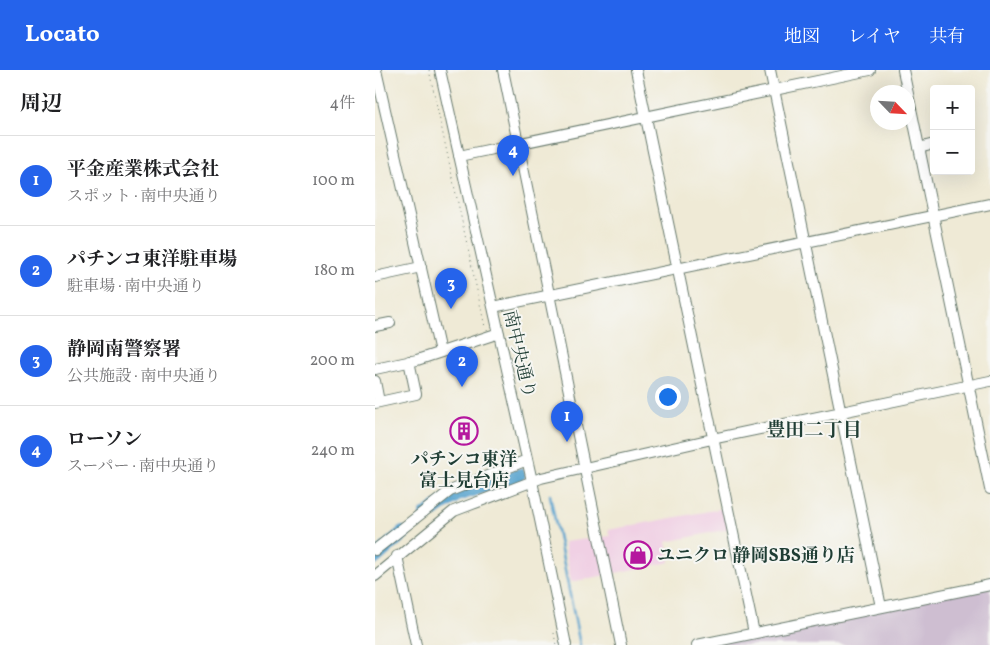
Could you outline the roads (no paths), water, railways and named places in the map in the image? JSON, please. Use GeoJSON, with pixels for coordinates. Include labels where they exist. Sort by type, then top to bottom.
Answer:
{"type":"FeatureCollection","features":[{"type":"Feature","properties":{"kind":"street"},"geometry":{"type":"LineString","coordinates":[[376,70],[440,352]]}},
{"type":"Feature","properties":{"kind":"street","name":"南中央通り"},"geometry":{"type":"LineString","coordinates":[[440,70],[532,481],[566,645]]}},
{"type":"Feature","properties":{"kind":"street"},"geometry":{"type":"LineString","coordinates":[[503,70],[621,645]]}},
{"type":"Feature","properties":{"kind":"street"},"geometry":{"type":"LineString","coordinates":[[636,70],[754,633]]}},
{"type":"Feature","properties":{"kind":"street"},"geometry":{"type":"LineString","coordinates":[[770,70],[881,607]]}},
{"type":"Feature","properties":{"kind":"street"},"geometry":{"type":"LineString","coordinates":[[459,156],[870,70]]}},
{"type":"Feature","properties":{"kind":"street"},"geometry":{"type":"LineString","coordinates":[[903,70],[990,489]]}},
{"type":"Feature","properties":{"kind":"street"},"geometry":{"type":"LineString","coordinates":[[919,148],[930,145]]}},
{"type":"Feature","properties":{"kind":"street"},"geometry":{"type":"LineString","coordinates":[[493,307],[806,240],[990,204]]}},
{"type":"Feature","properties":{"kind":"street"},"geometry":{"type":"LineString","coordinates":[[375,277],[421,267]]}},
{"type":"Feature","properties":{"kind":"street"},"geometry":{"type":"LineString","coordinates":[[375,326],[390,324]]}},
{"type":"Feature","properties":{"kind":"street"},"geometry":{"type":"LineString","coordinates":[[375,369],[440,352],[499,333]]}},
{"type":"Feature","properties":{"kind":"street"},"geometry":{"type":"LineString","coordinates":[[375,381],[377,403],[416,394],[409,361]]}},
{"type":"Feature","properties":{"kind":"street"},"geometry":{"type":"LineString","coordinates":[[375,576],[454,511],[532,481],[712,439],[990,381]]}},
{"type":"Feature","properties":{"kind":"street"},"geometry":{"type":"LineString","coordinates":[[375,550],[450,491],[527,460]]}},
{"type":"Feature","properties":{"kind":"street"},"geometry":{"type":"LineString","coordinates":[[397,556],[416,645]]}},
{"type":"Feature","properties":{"kind":"street"},"geometry":{"type":"LineString","coordinates":[[697,645],[990,585]]}},
{"type":"Feature","properties":{"kind":"waterway"},"geometry":{"type":"LineString","coordinates":[[426,515],[457,495],[519,475]]}},
{"type":"Feature","properties":{"kind":"waterway"},"geometry":{"type":"LineString","coordinates":[[550,495],[580,645]]}},
{"type":"Feature","properties":{"kind":"waterway"},"geometry":{"type":"LineString","coordinates":[[375,558],[403,533]]}},
{"type":"Feature","properties":{"kind":"place","name":"ローソン"},"geometry":{"type":"Point","coordinates":[513,176]}},
{"type":"Feature","properties":{"kind":"place","name":"静岡南警察署"},"geometry":{"type":"Point","coordinates":[451,309]}},
{"type":"Feature","properties":{"kind":"place","name":"パチンコ東洋駐車場"},"geometry":{"type":"Point","coordinates":[462,387]}},
{"type":"Feature","properties":{"kind":"place","name":"パチンコ東洋 富士見台店"},"geometry":{"type":"Point","coordinates":[464,431]}},
{"type":"Feature","properties":{"kind":"place","name":"平金産業株式会社"},"geometry":{"type":"Point","coordinates":[567,442]}},
{"type":"Feature","properties":{"kind":"place","name":"ユニクロ 静岡SBS通り店"},"geometry":{"type":"Point","coordinates":[638,555]}},
{"type":"Feature","properties":{"kind":"district","name":"豊田二丁目"},"geometry":{"type":"Point","coordinates":[814,429]}}]}
